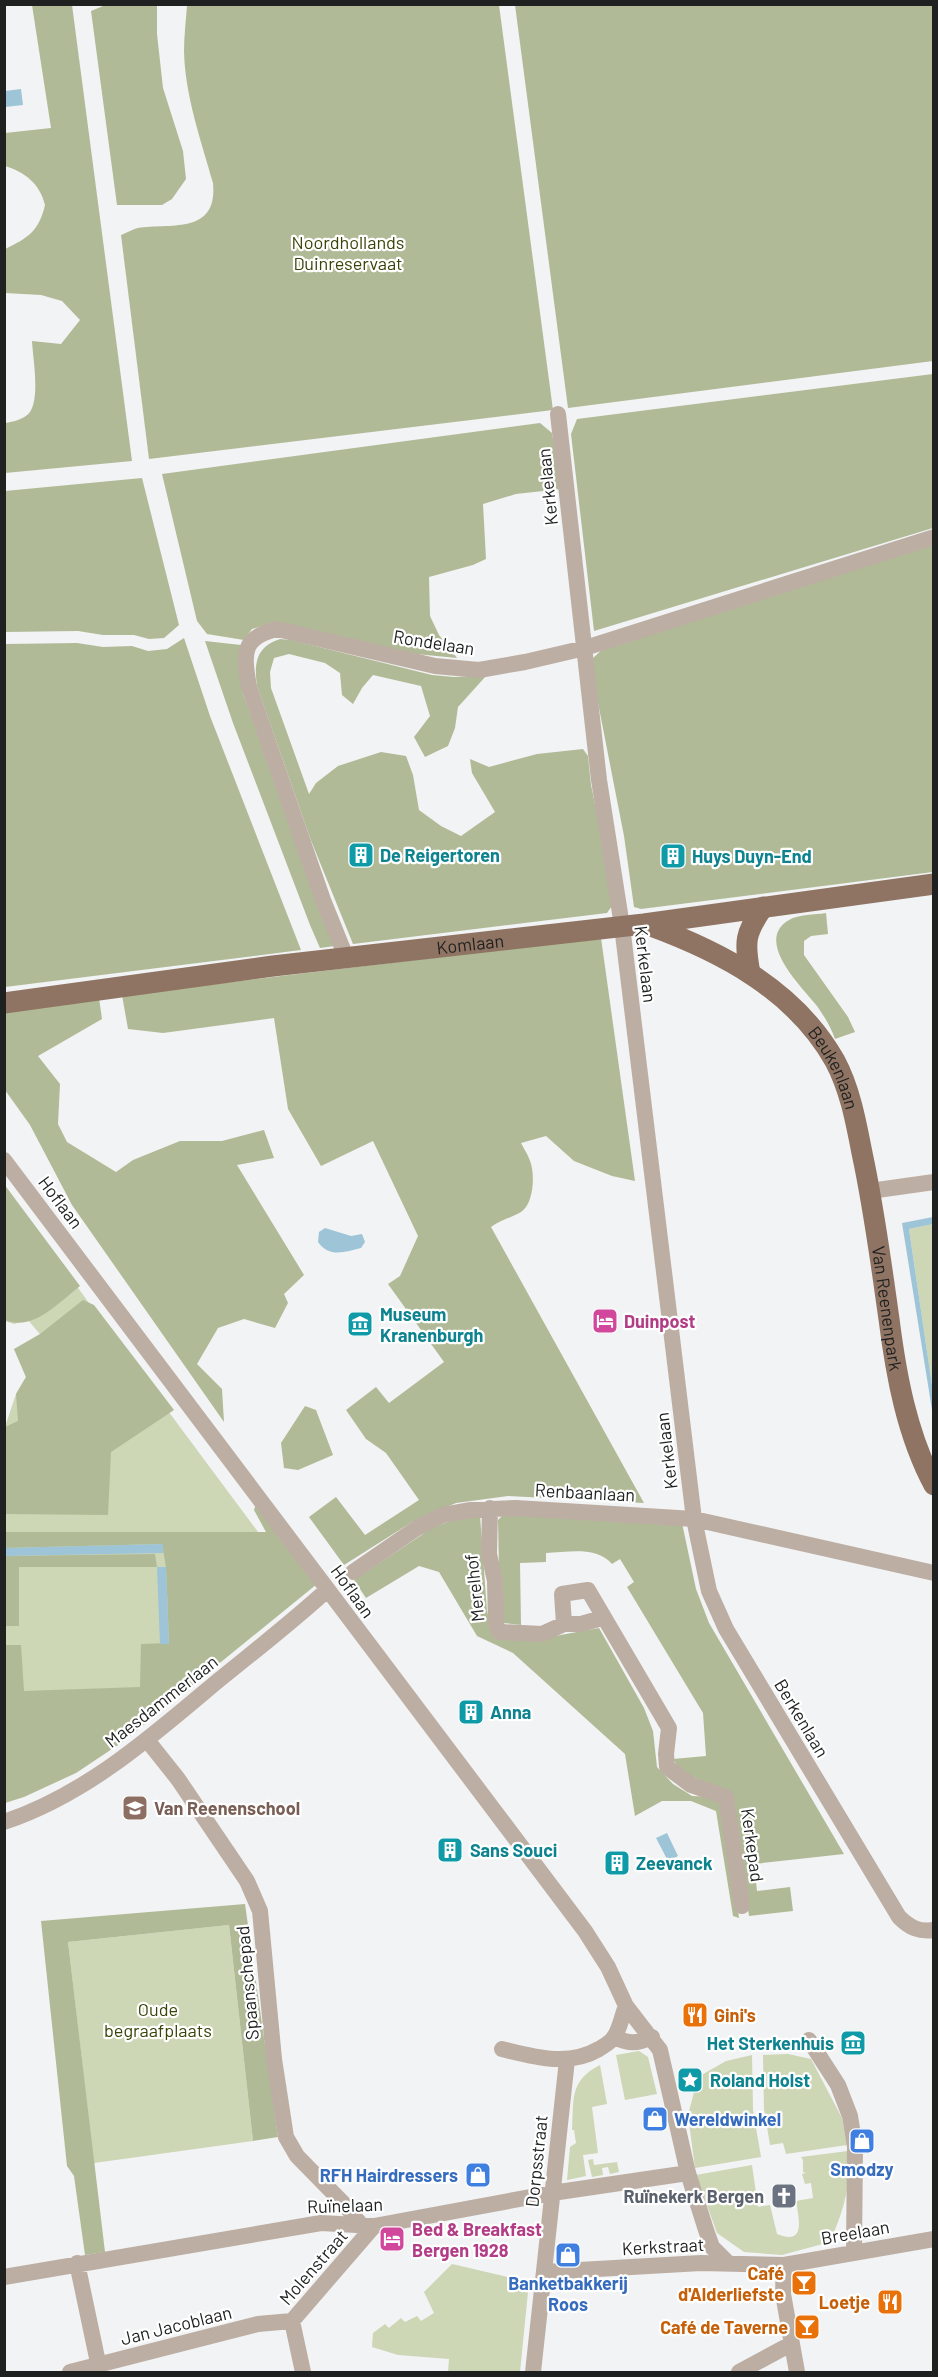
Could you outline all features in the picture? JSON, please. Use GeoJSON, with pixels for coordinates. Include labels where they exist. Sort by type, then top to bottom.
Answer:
{"type":"FeatureCollection","features":[{"type":"Feature","properties":{"kind":"main road","name":"Komlaan"},"geometry":{"type":"LineString","coordinates":[[4,1004],[346,957],[644,924],[933,884]]}},
{"type":"Feature","properties":{"kind":"main road"},"geometry":{"type":"LineString","coordinates":[[750,973],[746,938],[749,927],[763,907]]}},
{"type":"Feature","properties":{"kind":"main road","name":"Beukenlaan"},"geometry":{"type":"LineString","coordinates":[[644,924],[680,937],[750,973],[782,996],[812,1027],[836,1064],[853,1108],[870,1191]]}},
{"type":"Feature","properties":{"kind":"main road","name":"Van Reenenpark"},"geometry":{"type":"LineString","coordinates":[[870,1191],[898,1380],[916,1443],[933,1485]]}},
{"type":"Feature","properties":{"kind":"street","name":"Kerkelaan"},"geometry":{"type":"LineString","coordinates":[[558,414],[599,780],[622,926],[694,1519]]}},
{"type":"Feature","properties":{"kind":"street","name":"Rondelaan"},"geometry":{"type":"LineString","coordinates":[[346,957],[323,900],[249,687],[244,658],[249,642],[260,633],[277,629],[435,666],[479,670],[525,663],[585,648],[933,537]]}},
{"type":"Feature","properties":{"kind":"street","name":"Hoflaan"},"geometry":{"type":"LineString","coordinates":[[4,1160],[585,1931],[608,1967],[626,2006],[656,2044]]}},
{"type":"Feature","properties":{"kind":"street"},"geometry":{"type":"LineString","coordinates":[[870,1191],[933,1182]]}},
{"type":"Feature","properties":{"kind":"street","name":"Renbaanlaan"},"geometry":{"type":"LineString","coordinates":[[353,1572],[417,1528],[436,1519],[452,1513],[490,1508],[516,1508],[694,1519],[933,1573]]}},
{"type":"Feature","properties":{"kind":"street","name":"Merelhof"},"geometry":{"type":"LineString","coordinates":[[490,1508],[489,1554],[495,1581],[496,1624],[500,1632],[542,1634],[564,1624],[581,1624],[602,1618]]}},
{"type":"Feature","properties":{"kind":"street","name":"Berkenlaan"},"geometry":{"type":"LineString","coordinates":[[694,1519],[710,1591],[726,1629],[905,1924],[920,1931],[933,1930]]}},
{"type":"Feature","properties":{"kind":"street","name":"Maesdammerlaan"},"geometry":{"type":"LineString","coordinates":[[4,1822],[30,1813],[73,1792],[147,1740],[327,1590]]}},
{"type":"Feature","properties":{"kind":"street"},"geometry":{"type":"LineString","coordinates":[[564,1624],[562,1594],[588,1590],[602,1618]]}},
{"type":"Feature","properties":{"kind":"street","name":"Kerkepad"},"geometry":{"type":"LineString","coordinates":[[602,1618],[646,1686],[669,1728],[667,1767],[691,1785],[726,1797],[742,1906]]}},
{"type":"Feature","properties":{"kind":"street","name":"Spaanschepad"},"geometry":{"type":"LineString","coordinates":[[147,1740],[184,1788],[248,1881],[260,1911],[273,2059],[286,2137],[297,2156],[369,2226]]}},
{"type":"Feature","properties":{"kind":"street"},"geometry":{"type":"LineString","coordinates":[[502,2049],[534,2057],[567,2060],[582,2058],[614,2037],[626,2006]]}},
{"type":"Feature","properties":{"kind":"street"},"geometry":{"type":"LineString","coordinates":[[614,2037],[627,2043],[656,2044],[688,2173],[712,2247],[728,2263]]}},
{"type":"Feature","properties":{"kind":"street"},"geometry":{"type":"LineString","coordinates":[[809,2040],[838,2085],[850,2116],[855,2147],[854,2251]]}},
{"type":"Feature","properties":{"kind":"street","name":"Dorpsstraat"},"geometry":{"type":"LineString","coordinates":[[533,2373],[567,2060]]}},
{"type":"Feature","properties":{"kind":"street","name":"Ruïnelaan"},"geometry":{"type":"LineString","coordinates":[[4,2277],[321,2223],[369,2226],[552,2193],[688,2173]]}},
{"type":"Feature","properties":{"kind":"street","name":"Molenstraat"},"geometry":{"type":"LineString","coordinates":[[303,2373],[292,2321],[369,2226]]}},
{"type":"Feature","properties":{"kind":"street","name":"Breelaan"},"geometry":{"type":"LineString","coordinates":[[784,2265],[933,2239]]}},
{"type":"Feature","properties":{"kind":"street"},"geometry":{"type":"LineString","coordinates":[[700,2263],[712,2247]]}},
{"type":"Feature","properties":{"kind":"street"},"geometry":{"type":"LineString","coordinates":[[77,2263],[100,2368]]}},
{"type":"Feature","properties":{"kind":"street","name":"Kerkstraat"},"geometry":{"type":"LineString","coordinates":[[545,2272],[700,2263],[784,2265]]}},
{"type":"Feature","properties":{"kind":"street"},"geometry":{"type":"LineString","coordinates":[[784,2265],[783,2294],[797,2373]]}},
{"type":"Feature","properties":{"kind":"street","name":"Jan Jacoblaan"},"geometry":{"type":"LineString","coordinates":[[70,2373],[100,2368],[258,2324],[292,2321]]}},
{"type":"Feature","properties":{"kind":"street"},"geometry":{"type":"LineString","coordinates":[[739,2373],[791,2344]]}},
{"type":"Feature","properties":{"kind":"green space"},"geometry":{"type":"Polygon","coordinates":[[[108,4],[157,5],[157,34],[163,88],[183,151],[186,179],[172,199],[162,205],[117,205],[91,11],[108,4]]]}},
{"type":"Feature","properties":{"kind":"green space"},"geometry":{"type":"Polygon","coordinates":[[[32,5],[72,5],[132,461],[5,473],[5,423],[25,417],[30,412],[35,397],[32,341],[61,344],[80,320],[62,301],[41,295],[5,293],[5,249],[31,233],[43,214],[45,205],[31,180],[5,166],[5,133],[51,128],[32,5]]]}},
{"type":"Feature","properties":{"kind":"green space","name":"Noordhollands Duinreservaat"},"geometry":{"type":"Polygon","coordinates":[[[187,5],[499,5],[553,410],[149,459],[121,235],[138,228],[190,223],[200,219],[208,211],[213,200],[213,183],[187,85],[184,45],[187,5]]]}},
{"type":"Feature","properties":{"kind":"green space"},"geometry":{"type":"Polygon","coordinates":[[[515,5],[933,5],[933,361],[568,408],[515,5]]]}},
{"type":"Feature","properties":{"kind":"green space"},"geometry":{"type":"Polygon","coordinates":[[[933,374],[933,528],[594,631],[571,434],[577,419],[933,374]]]}},
{"type":"Feature","properties":{"kind":"green space"},"geometry":{"type":"Polygon","coordinates":[[[540,423],[552,433],[561,489],[516,494],[483,504],[486,559],[473,565],[429,577],[430,616],[439,635],[457,658],[416,654],[276,622],[252,629],[244,640],[207,634],[197,621],[162,474],[540,423]]]}},
{"type":"Feature","properties":{"kind":"green space"},"geometry":{"type":"Polygon","coordinates":[[[142,478],[179,625],[164,638],[149,639],[134,635],[103,635],[78,631],[5,632],[5,491],[142,478]]]}},
{"type":"Feature","properties":{"kind":"green space"},"geometry":{"type":"Polygon","coordinates":[[[933,545],[933,872],[641,909],[634,907],[624,836],[591,667],[592,659],[605,647],[933,545]]]}},
{"type":"Feature","properties":{"kind":"green space"},"geometry":{"type":"Polygon","coordinates":[[[184,638],[210,716],[301,950],[5,987],[5,644],[77,643],[103,647],[132,646],[148,651],[167,649],[184,638]]]}},
{"type":"Feature","properties":{"kind":"green space"},"geometry":{"type":"Polygon","coordinates":[[[280,639],[432,675],[486,676],[458,707],[455,728],[448,746],[425,757],[414,737],[430,716],[421,686],[373,675],[353,704],[342,695],[340,673],[325,663],[289,654],[274,658],[270,672],[271,688],[309,794],[316,783],[338,766],[381,752],[406,756],[413,775],[419,810],[441,826],[461,836],[495,812],[472,773],[470,759],[489,767],[537,754],[583,749],[588,756],[591,785],[613,891],[614,903],[607,913],[353,944],[310,838],[257,686],[258,657],[266,646],[280,639]]]}},
{"type":"Feature","properties":{"kind":"green space"},"geometry":{"type":"Polygon","coordinates":[[[205,641],[241,645],[238,663],[243,694],[335,946],[320,948],[310,925],[233,723],[205,641]]]}},
{"type":"Feature","properties":{"kind":"green space"},"geometry":{"type":"Polygon","coordinates":[[[826,913],[828,934],[811,936],[804,941],[804,955],[848,1017],[855,1032],[835,1039],[820,1010],[784,964],[778,952],[776,940],[779,929],[789,920],[826,913]]]}},
{"type":"Feature","properties":{"kind":"green space"},"geometry":{"type":"Polygon","coordinates":[[[601,938],[635,1181],[612,1176],[574,1161],[546,1136],[521,1143],[532,1170],[533,1183],[528,1203],[521,1212],[491,1227],[644,1503],[508,1496],[456,1503],[412,1522],[344,1565],[309,1517],[336,1497],[365,1535],[419,1500],[386,1453],[366,1439],[346,1410],[376,1387],[389,1403],[444,1362],[388,1284],[400,1276],[418,1236],[373,1141],[321,1166],[288,1109],[274,1018],[163,1033],[128,1029],[122,995],[601,938]]]}},
{"type":"Feature","properties":{"kind":"green space"},"geometry":{"type":"Polygon","coordinates":[[[99,998],[102,1019],[38,1056],[60,1084],[58,1124],[67,1142],[116,1172],[133,1160],[180,1141],[222,1141],[264,1130],[274,1158],[237,1165],[304,1275],[284,1294],[288,1303],[275,1328],[244,1319],[218,1328],[197,1364],[222,1389],[224,1422],[72,1205],[30,1125],[5,1090],[4,1008],[99,998]]]}},
{"type":"Feature","properties":{"kind":"green space"},"geometry":{"type":"Polygon","coordinates":[[[4,1184],[116,1341],[287,1571],[158,1707],[158,1713],[5,1797],[5,1427],[16,1394],[26,1377],[14,1349],[38,1344],[44,1339],[28,1320],[14,1324],[5,1321],[4,1184]]]}},
{"type":"Feature","properties":{"kind":"green space"},"geometry":{"type":"Polygon","coordinates":[[[4,1184],[80,1286],[45,1314],[26,1322],[15,1323],[5,1320],[4,1184]]]}},
{"type":"Feature","properties":{"kind":"green space"},"geometry":{"type":"Polygon","coordinates":[[[933,1224],[933,1392],[909,1229],[933,1224]]]}},
{"type":"Feature","properties":{"kind":"green space"},"geometry":{"type":"Polygon","coordinates":[[[83,1300],[94,1305],[174,1410],[111,1452],[108,1515],[5,1514],[5,1427],[18,1421],[16,1394],[26,1377],[14,1349],[40,1334],[83,1300]]]}},
{"type":"Feature","properties":{"kind":"green space"},"geometry":{"type":"Polygon","coordinates":[[[305,1406],[316,1410],[333,1455],[298,1470],[284,1468],[281,1443],[305,1406]]]}},
{"type":"Feature","properties":{"kind":"green space"},"geometry":{"type":"Polygon","coordinates":[[[256,1504],[317,1584],[124,1741],[76,1773],[24,1797],[5,1803],[5,1645],[21,1645],[24,1691],[140,1687],[141,1644],[169,1643],[166,1567],[162,1544],[5,1548],[5,1532],[266,1532],[254,1510],[256,1504]]]}},
{"type":"Feature","properties":{"kind":"green space"},"geometry":{"type":"Polygon","coordinates":[[[505,1513],[682,1523],[696,1589],[709,1623],[844,1854],[754,1864],[757,1891],[790,1887],[793,1911],[749,1916],[731,1798],[711,1785],[681,1772],[673,1759],[706,1756],[703,1713],[627,1587],[634,1582],[620,1559],[612,1564],[606,1558],[590,1552],[573,1551],[546,1553],[546,1562],[520,1563],[521,1625],[504,1623],[500,1619],[498,1520],[505,1513]]]}},
{"type":"Feature","properties":{"kind":"green space"},"geometry":{"type":"Polygon","coordinates":[[[480,1516],[487,1611],[491,1629],[555,1636],[599,1628],[644,1708],[653,1731],[657,1767],[673,1784],[692,1796],[715,1797],[726,1814],[739,1918],[733,1916],[716,1811],[691,1801],[662,1801],[635,1816],[625,1754],[513,1653],[477,1636],[439,1572],[419,1566],[366,1598],[354,1580],[429,1530],[457,1518],[480,1516]]]}},
{"type":"Feature","properties":{"kind":"green space"},"geometry":{"type":"Polygon","coordinates":[[[155,1554],[157,1567],[19,1567],[19,1626],[5,1626],[4,1556],[155,1554]]]}},
{"type":"Feature","properties":{"kind":"green space"},"geometry":{"type":"Polygon","coordinates":[[[245,1904],[278,2137],[253,2141],[229,1925],[68,1942],[105,2252],[85,2255],[74,2176],[67,2166],[41,1921],[245,1904]]]}},
{"type":"Feature","properties":{"kind":"green space","name":"Oude begraafplaats"},"geometry":{"type":"Polygon","coordinates":[[[229,1925],[253,2141],[94,2163],[68,1942],[229,1925]]]}},
{"type":"Feature","properties":{"kind":"green space"},"geometry":{"type":"Polygon","coordinates":[[[639,2051],[648,2057],[657,2094],[625,2100],[616,2055],[639,2051]]]}},
{"type":"Feature","properties":{"kind":"green space"},"geometry":{"type":"Polygon","coordinates":[[[788,2054],[811,2059],[842,2118],[847,2145],[786,2154],[783,2143],[770,2145],[764,2109],[763,2055],[788,2054]]]}},
{"type":"Feature","properties":{"kind":"green space"},"geometry":{"type":"Polygon","coordinates":[[[752,2055],[753,2110],[761,2157],[695,2168],[688,2115],[698,2077],[726,2061],[752,2055]]]}},
{"type":"Feature","properties":{"kind":"green space"},"geometry":{"type":"Polygon","coordinates":[[[600,2065],[607,2104],[592,2107],[598,2153],[583,2155],[586,2176],[567,2180],[570,2147],[576,2143],[574,2130],[572,2130],[575,2092],[583,2078],[600,2065]]]}},
{"type":"Feature","properties":{"kind":"green space"},"geometry":{"type":"Polygon","coordinates":[[[848,2151],[849,2175],[845,2198],[830,2242],[782,2255],[744,2252],[717,2233],[696,2175],[752,2165],[758,2207],[770,2205],[777,2234],[786,2237],[793,2236],[797,2234],[799,2223],[796,2201],[813,2198],[811,2183],[805,2184],[802,2174],[806,2173],[803,2172],[801,2157],[848,2151]]]}},
{"type":"Feature","properties":{"kind":"green space"},"geometry":{"type":"Polygon","coordinates":[[[593,2159],[594,2165],[617,2162],[619,2172],[610,2174],[608,2167],[602,2168],[603,2175],[592,2177],[588,2160],[593,2159]]]}},
{"type":"Feature","properties":{"kind":"green space"},"geometry":{"type":"Polygon","coordinates":[[[452,2264],[529,2282],[520,2372],[448,2372],[449,2359],[398,2355],[372,2347],[373,2333],[385,2324],[389,2328],[401,2318],[405,2322],[417,2316],[421,2321],[434,2313],[424,2292],[452,2264]]]}},
{"type":"Feature","properties":{"kind":"water"},"geometry":{"type":"Polygon","coordinates":[[[21,89],[23,105],[5,107],[5,91],[21,89]]]}},
{"type":"Feature","properties":{"kind":"water"},"geometry":{"type":"Polygon","coordinates":[[[933,1217],[933,1224],[909,1229],[933,1392],[933,1416],[902,1223],[933,1217]]]}},
{"type":"Feature","properties":{"kind":"water"},"geometry":{"type":"Polygon","coordinates":[[[325,1228],[351,1236],[362,1234],[365,1242],[361,1248],[332,1252],[318,1242],[319,1232],[325,1228]]]}},
{"type":"Feature","properties":{"kind":"water"},"geometry":{"type":"Polygon","coordinates":[[[163,1544],[163,1553],[5,1556],[5,1548],[163,1544]]]}},
{"type":"Feature","properties":{"kind":"water"},"geometry":{"type":"Polygon","coordinates":[[[157,1567],[166,1567],[169,1644],[160,1644],[157,1567]]]}},
{"type":"Feature","properties":{"kind":"water"},"geometry":{"type":"Polygon","coordinates":[[[667,1833],[678,1856],[668,1861],[656,1838],[667,1833]]]}},
{"type":"Feature","properties":{"kind":"place","name":"De Reigertoren"},"geometry":{"type":"Point","coordinates":[361,855]}},
{"type":"Feature","properties":{"kind":"place","name":"Huys Duyn-End"},"geometry":{"type":"Point","coordinates":[673,856]}},
{"type":"Feature","properties":{"kind":"place","name":"Duinpost"},"geometry":{"type":"Point","coordinates":[605,1321]}},
{"type":"Feature","properties":{"kind":"place","name":"Museum Kranenburgh"},"geometry":{"type":"Point","coordinates":[360,1324]}},
{"type":"Feature","properties":{"kind":"place","name":"Anna"},"geometry":{"type":"Point","coordinates":[471,1712]}},
{"type":"Feature","properties":{"kind":"place","name":"Van Reenenschool"},"geometry":{"type":"Point","coordinates":[135,1808]}},
{"type":"Feature","properties":{"kind":"place","name":"Sans Souci"},"geometry":{"type":"Point","coordinates":[450,1850]}},
{"type":"Feature","properties":{"kind":"place","name":"Zeevanck"},"geometry":{"type":"Point","coordinates":[617,1863]}},
{"type":"Feature","properties":{"kind":"place","name":"Gini's"},"geometry":{"type":"Point","coordinates":[695,2015]}},
{"type":"Feature","properties":{"kind":"place","name":"Het Sterkenhuis"},"geometry":{"type":"Point","coordinates":[853,2043]}},
{"type":"Feature","properties":{"kind":"place","name":"Roland Holst"},"geometry":{"type":"Point","coordinates":[690,2080]}},
{"type":"Feature","properties":{"kind":"place","name":"Wereldwinkel"},"geometry":{"type":"Point","coordinates":[655,2119]}},
{"type":"Feature","properties":{"kind":"place","name":"Smodzy"},"geometry":{"type":"Point","coordinates":[862,2141]}},
{"type":"Feature","properties":{"kind":"place","name":"RFH Hairdressers"},"geometry":{"type":"Point","coordinates":[478,2175]}},
{"type":"Feature","properties":{"kind":"place","name":"Ruïnekerk Bergen"},"geometry":{"type":"Point","coordinates":[784,2196]}},
{"type":"Feature","properties":{"kind":"place","name":"Bed & Breakfast Bergen 1928"},"geometry":{"type":"Point","coordinates":[392,2239]}},
{"type":"Feature","properties":{"kind":"place","name":"Banketbakkerij Roos"},"geometry":{"type":"Point","coordinates":[568,2255]}},
{"type":"Feature","properties":{"kind":"place","name":"Café d'Alderliefste"},"geometry":{"type":"Point","coordinates":[804,2283]}},
{"type":"Feature","properties":{"kind":"place","name":"Loetje"},"geometry":{"type":"Point","coordinates":[890,2302]}},
{"type":"Feature","properties":{"kind":"place","name":"Café de Taverne"},"geometry":{"type":"Point","coordinates":[807,2327]}}]}
